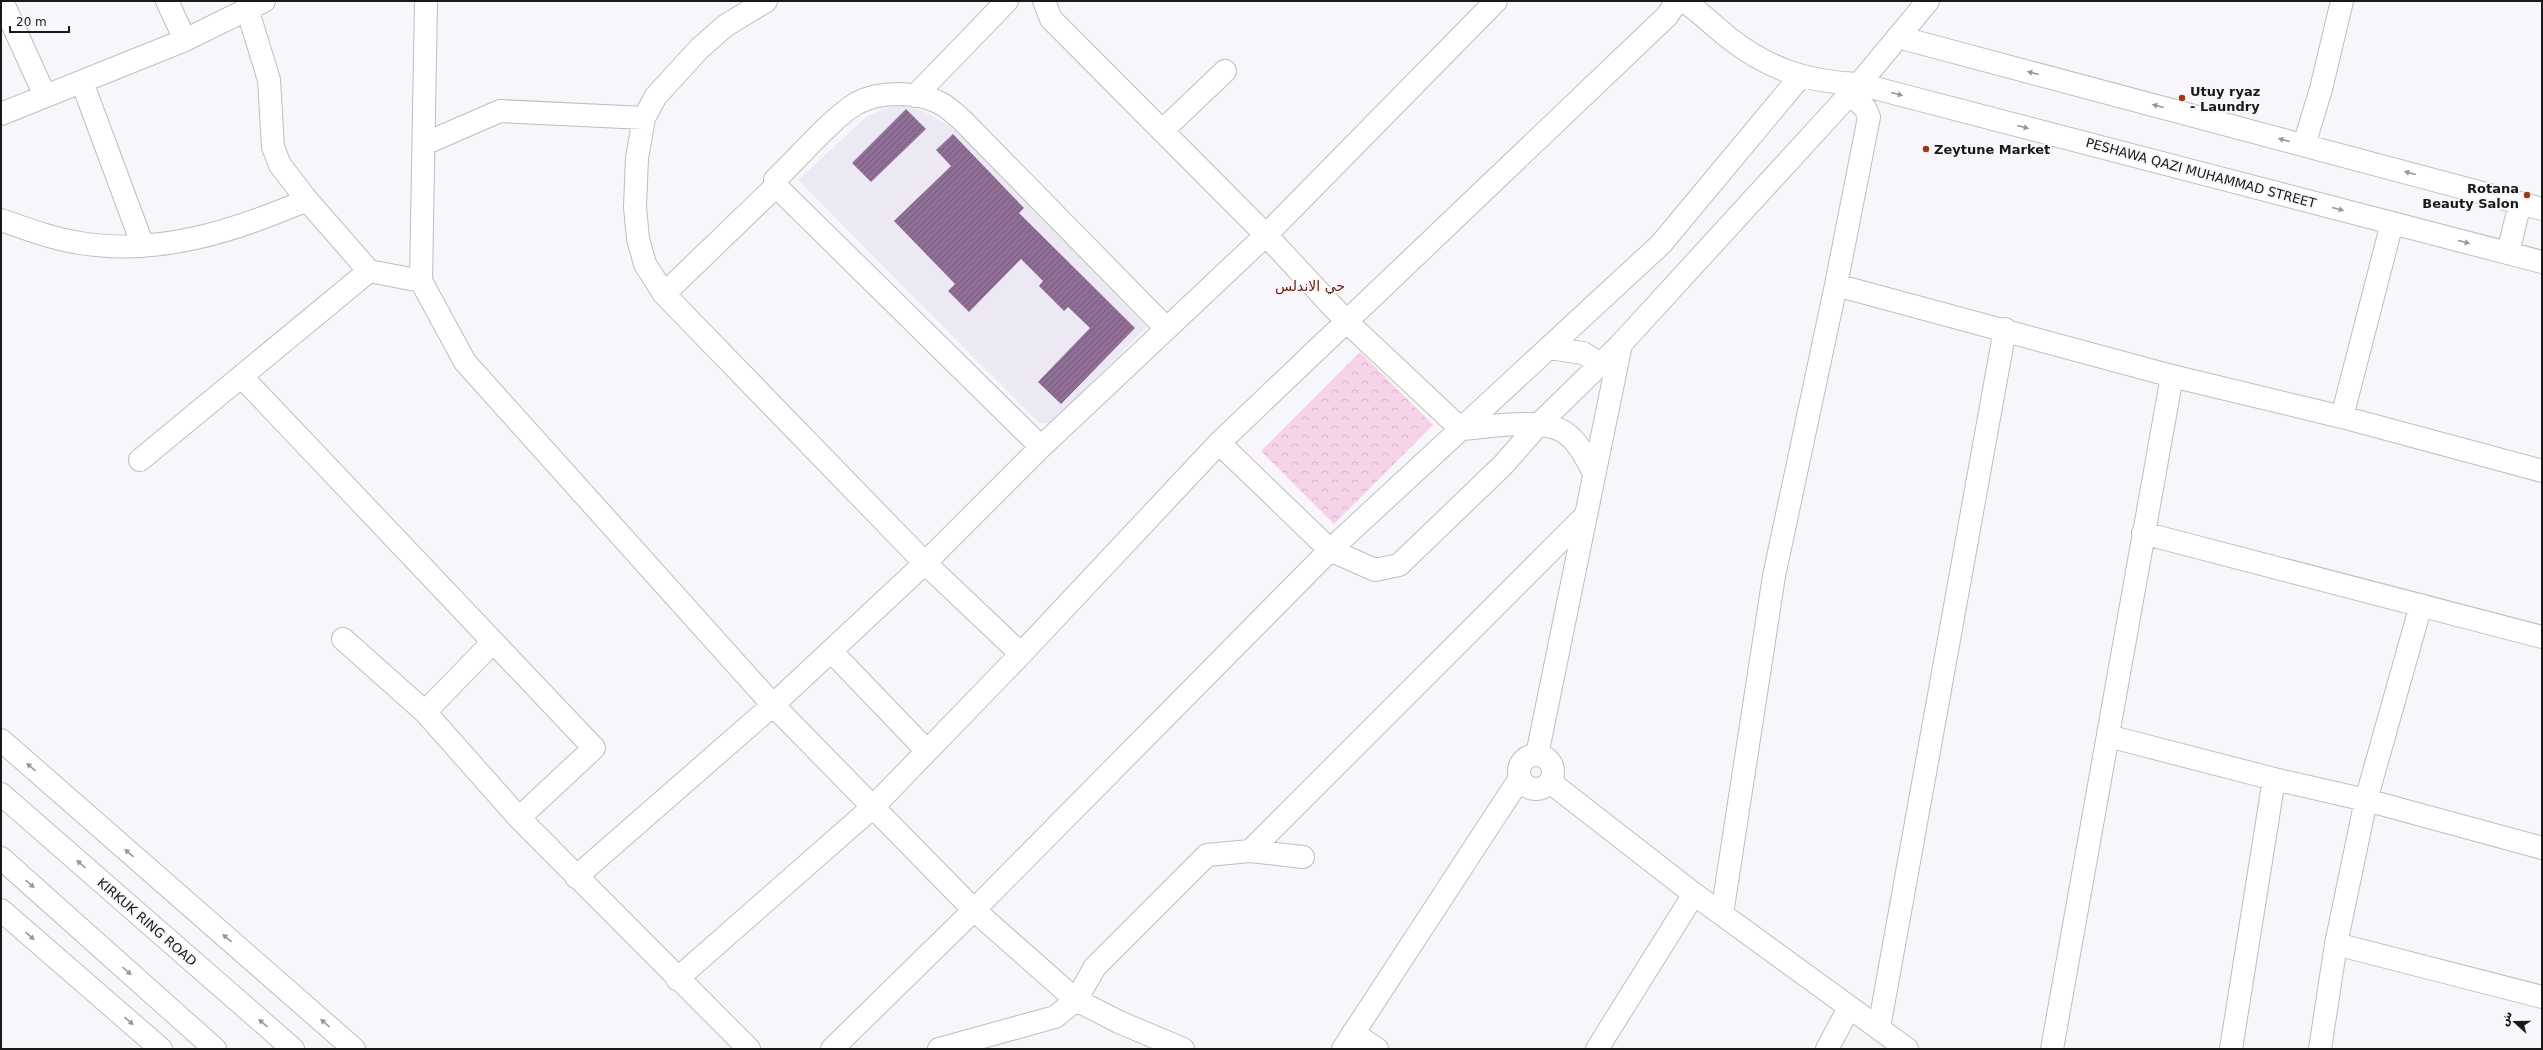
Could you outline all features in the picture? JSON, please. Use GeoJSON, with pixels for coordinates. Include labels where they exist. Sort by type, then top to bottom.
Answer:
{"type":"FeatureCollection","features":[{"type":"Feature","properties":{"kind":"main road"},"geometry":{"type":"LineString","coordinates":[[2,1],[45,96]]}},
{"type":"Feature","properties":{"kind":"main road"},"geometry":{"type":"LineString","coordinates":[[167,1],[185,40]]}},
{"type":"Feature","properties":{"kind":"main road"},"geometry":{"type":"LineString","coordinates":[[426,1],[421,281],[465,362],[773,705],[874,806],[974,910],[1076,1000],[1119,1022],[1183,1049]]}},
{"type":"Feature","properties":{"kind":"main road"},"geometry":{"type":"LineString","coordinates":[[766,1],[725,26],[699,49],[656,96],[644,118],[637,158],[635,207],[638,239],[645,264],[664,294],[925,564],[1021,654]]}},
{"type":"Feature","properties":{"kind":"main road"},"geometry":{"type":"LineString","coordinates":[[915,96],[1007,1]]}},
{"type":"Feature","properties":{"kind":"main road"},"geometry":{"type":"LineString","coordinates":[[1044,1],[1051,20],[1266,235],[1347,322],[1461,429],[1539,424],[1554,427],[1572,438],[1584,454],[1594,473]]}},
{"type":"Feature","properties":{"kind":"main road"},"geometry":{"type":"LineString","coordinates":[[576,876],[773,705],[925,564],[1041,448],[1166,328],[1266,235],[1496,1]]}},
{"type":"Feature","properties":{"kind":"main road"},"geometry":{"type":"LineString","coordinates":[[677,979],[874,806],[1021,654],[1219,443],[1667,16],[1677,1]]}},
{"type":"Feature","properties":{"kind":"main road","name":"PESHAWA QAZI MUHAMMAD STREET"},"geometry":{"type":"LineString","coordinates":[[1684,1],[1729,38],[1763,62],[1800,77],[1855,89],[2542,262]]}},
{"type":"Feature","properties":{"kind":"main road"},"geometry":{"type":"LineString","coordinates":[[1219,443],[1330,550],[1374,570],[1399,565],[1503,465],[1539,424],[1621,344],[1855,89],[1928,1]]}},
{"type":"Feature","properties":{"kind":"main road"},"geometry":{"type":"LineString","coordinates":[[2304,145],[2321,89],[2342,1]]}},
{"type":"Feature","properties":{"kind":"main road"},"geometry":{"type":"LineString","coordinates":[[1,114],[185,40],[256,5],[269,80],[276,156],[286,175],[306,200],[369,271],[421,281]]}},
{"type":"Feature","properties":{"kind":"main road"},"geometry":{"type":"LineString","coordinates":[[1898,37],[2542,209]]}},
{"type":"Feature","properties":{"kind":"main road"},"geometry":{"type":"LineString","coordinates":[[1162,131],[1225,72]]}},
{"type":"Feature","properties":{"kind":"main road"},"geometry":{"type":"LineString","coordinates":[[832,1049],[974,910],[1330,550],[1661,244],[1800,77]]}},
{"type":"Feature","properties":{"kind":"main road"},"geometry":{"type":"LineString","coordinates":[[82,82],[143,246]]}},
{"type":"Feature","properties":{"kind":"main road"},"geometry":{"type":"LineString","coordinates":[[1722,914],[1774,576],[1836,285],[1869,117],[1855,89]]}},
{"type":"Feature","properties":{"kind":"main road"},"geometry":{"type":"LineString","coordinates":[[1041,448],[776,186],[775,180],[842,115],[857,104],[875,96],[915,96],[940,103],[962,120],[1166,328]]}},
{"type":"Feature","properties":{"kind":"main road"},"geometry":{"type":"LineString","coordinates":[[424,144],[500,111],[644,118]]}},
{"type":"Feature","properties":{"kind":"main road"},"geometry":{"type":"LineString","coordinates":[[664,294],[776,186]]}},
{"type":"Feature","properties":{"kind":"main road"},"geometry":{"type":"LineString","coordinates":[[1,220],[37,233],[80,243],[124,247],[143,246],[204,238],[306,200]]}},
{"type":"Feature","properties":{"kind":"main road"},"geometry":{"type":"LineString","coordinates":[[2508,253],[2520,203]]}},
{"type":"Feature","properties":{"kind":"main road"},"geometry":{"type":"LineString","coordinates":[[2342,417],[2392,223]]}},
{"type":"Feature","properties":{"kind":"main road"},"geometry":{"type":"LineString","coordinates":[[140,460],[369,271]]}},
{"type":"Feature","properties":{"kind":"main road"},"geometry":{"type":"LineString","coordinates":[[1836,285],[2005,329],[2172,376],[2342,417],[2542,471]]}},
{"type":"Feature","properties":{"kind":"main road"},"geometry":{"type":"LineString","coordinates":[[1879,1028],[2005,329]]}},
{"type":"Feature","properties":{"kind":"main road"},"geometry":{"type":"LineString","coordinates":[[1537,755],[1621,344]]}},
{"type":"Feature","properties":{"kind":"main road"},"geometry":{"type":"LineString","coordinates":[[1549,348],[1582,353],[1600,364]]}},
{"type":"Feature","properties":{"kind":"main road"},"geometry":{"type":"LineString","coordinates":[[2052,1049],[2172,376]]}},
{"type":"Feature","properties":{"kind":"main road"},"geometry":{"type":"LineString","coordinates":[[242,377],[594,748],[519,818]]}},
{"type":"Feature","properties":{"kind":"main road"},"geometry":{"type":"LineString","coordinates":[[1250,851],[1586,515]]}},
{"type":"Feature","properties":{"kind":"main road"},"geometry":{"type":"LineString","coordinates":[[2143,533],[2542,637]]}},
{"type":"Feature","properties":{"kind":"main road"},"geometry":{"type":"LineString","coordinates":[[2320,1049],[2336,944],[2366,800],[2420,605]]}},
{"type":"Feature","properties":{"kind":"main road"},"geometry":{"type":"LineString","coordinates":[[343,639],[424,712],[519,818],[677,979],[749,1049]]}},
{"type":"Feature","properties":{"kind":"main road"},"geometry":{"type":"LineString","coordinates":[[424,712],[493,642]]}},
{"type":"Feature","properties":{"kind":"main road"},"geometry":{"type":"LineString","coordinates":[[831,651],[927,751]]}},
{"type":"Feature","properties":{"kind":"main road"},"geometry":{"type":"LineString","coordinates":[[2108,736],[2274,779],[2366,800],[2542,848]]}},
{"type":"Feature","properties":{"kind":"main road"},"geometry":{"type":"LineString","coordinates":[[1,740],[354,1049]]}},
{"type":"Feature","properties":{"kind":"main road"},"geometry":{"type":"LineString","coordinates":[[1537,755],[1548,760],[1551,765],[1552,777],[1550,782],[1537,789],[1524,784],[1520,778],[1519,768],[1524,760],[1537,755]]}},
{"type":"Feature","properties":{"kind":"main road"},"geometry":{"type":"LineString","coordinates":[[1377,1049],[1348,1041],[1520,778]]}},
{"type":"Feature","properties":{"kind":"main road"},"geometry":{"type":"LineString","coordinates":[[2231,1049],[2274,779]]}},
{"type":"Feature","properties":{"kind":"main road"},"geometry":{"type":"LineString","coordinates":[[1550,782],[1694,894],[1907,1049]]}},
{"type":"Feature","properties":{"kind":"main road","name":"KIRKUK RING ROAD"},"geometry":{"type":"LineString","coordinates":[[1,794],[293,1049]]}},
{"type":"Feature","properties":{"kind":"main road"},"geometry":{"type":"LineString","coordinates":[[939,1049],[1054,1017],[1076,1000],[1095,967],[1207,855],[1250,851],[1303,857]]}},
{"type":"Feature","properties":{"kind":"main road"},"geometry":{"type":"LineString","coordinates":[[1,858],[215,1049]]}},
{"type":"Feature","properties":{"kind":"main road"},"geometry":{"type":"LineString","coordinates":[[1597,1049],[1694,894]]}},
{"type":"Feature","properties":{"kind":"main road"},"geometry":{"type":"LineString","coordinates":[[1,910],[161,1049]]}},
{"type":"Feature","properties":{"kind":"main road"},"geometry":{"type":"LineString","coordinates":[[2336,944],[2542,996]]}},
{"type":"Feature","properties":{"kind":"main road"},"geometry":{"type":"LineString","coordinates":[[1827,1049],[1849,1008]]}},
{"type":"Feature","properties":{"kind":"shaded area"},"geometry":{"type":"Polygon","coordinates":[[[900,105],[923,111],[961,133],[1147,327],[1051,423],[1039,423],[798,180],[867,116],[889,107],[900,105]]]}},
{"type":"Feature","properties":{"kind":"green space"},"geometry":{"type":"Polygon","coordinates":[[[1360,352],[1433,425],[1334,524],[1261,451],[1360,352]]]}},
{"type":"Feature","properties":{"kind":"building"},"geometry":{"type":"Polygon","coordinates":[[[906,109],[926,129],[871,182],[852,163],[906,109]]]}},
{"type":"Feature","properties":{"kind":"building"},"geometry":{"type":"Polygon","coordinates":[[[953,134],[1024,208],[1019,213],[1135,328],[1061,404],[1038,382],[1090,328],[1068,307],[1064,311],[1039,286],[1043,281],[1021,259],[969,312],[948,291],[955,284],[894,221],[951,166],[936,150],[953,134]]]}},
{"type":"Feature","properties":{"kind":"place","name":"Utuy ryaz - Laundry"},"geometry":{"type":"Point","coordinates":[2182,98]}},
{"type":"Feature","properties":{"kind":"place","name":"Zeytune Market"},"geometry":{"type":"Point","coordinates":[1926,149]}},
{"type":"Feature","properties":{"kind":"place","name":"Rotana Beauty Salon"},"geometry":{"type":"Point","coordinates":[2527,195]}},
{"type":"Feature","properties":{"kind":"district","name":"حي الاندلس"},"geometry":{"type":"Point","coordinates":[1310,286]}}]}
